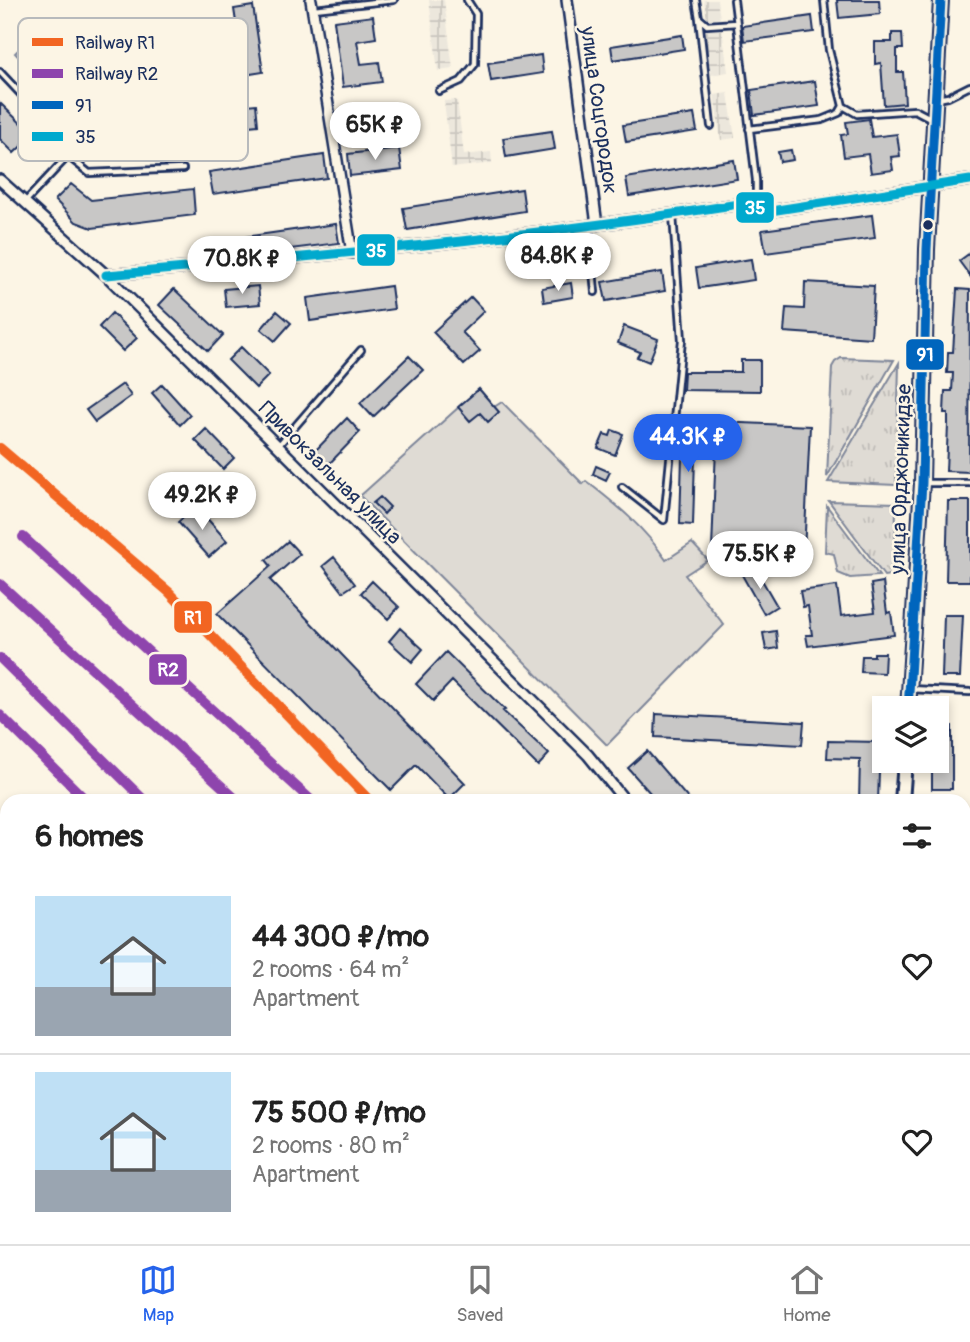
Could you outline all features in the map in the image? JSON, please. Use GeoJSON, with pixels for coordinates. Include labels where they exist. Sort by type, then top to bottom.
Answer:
{"type":"FeatureCollection","features":[{"type":"Feature","properties":{"kind":"street","name":"улица Соцгородок"},"geometry":{"type":"LineString","coordinates":[[567,0],[593,226]]}},
{"type":"Feature","properties":{"kind":"street","name":"улица Орджоникидзе"},"geometry":{"type":"LineString","coordinates":[[909,696],[922,483],[927,249],[942,0]]}},
{"type":"Feature","properties":{"kind":"street"},"geometry":{"type":"LineString","coordinates":[[312,5],[352,253]]}},
{"type":"Feature","properties":{"kind":"street","name":"Привокзальная улица"},"geometry":{"type":"LineString","coordinates":[[0,180],[106,275],[588,755],[620,794]]}},
{"type":"Feature","properties":{"kind":"street"},"geometry":{"type":"LineString","coordinates":[[106,275],[352,253],[593,226],[751,202],[764,212],[970,180]]}},
{"type":"Feature","properties":{"kind":"street"},"geometry":{"type":"LineString","coordinates":[[903,794],[904,773]]}},
{"type":"Feature","properties":{"kind":"lane"},"geometry":{"type":"LineString","coordinates":[[312,5],[394,0]]}},
{"type":"Feature","properties":{"kind":"lane"},"geometry":{"type":"LineString","coordinates":[[439,91],[461,81],[475,64],[476,14],[467,0]]}},
{"type":"Feature","properties":{"kind":"lane"},"geometry":{"type":"LineString","coordinates":[[696,0],[711,126]]}},
{"type":"Feature","properties":{"kind":"lane"},"geometry":{"type":"LineString","coordinates":[[734,0],[756,180],[756,193],[751,202]]}},
{"type":"Feature","properties":{"kind":"lane"},"geometry":{"type":"LineString","coordinates":[[749,129],[822,120],[839,114],[843,106],[829,50],[824,0]]}},
{"type":"Feature","properties":{"kind":"lane"},"geometry":{"type":"LineString","coordinates":[[699,18],[707,25],[737,23]]}},
{"type":"Feature","properties":{"kind":"lane"},"geometry":{"type":"LineString","coordinates":[[0,72],[18,91]]}},
{"type":"Feature","properties":{"kind":"lane"},"geometry":{"type":"LineString","coordinates":[[936,99],[948,97],[970,86]]}},
{"type":"Feature","properties":{"kind":"lane"},"geometry":{"type":"LineString","coordinates":[[843,106],[857,114],[915,110],[935,121]]}},
{"type":"Feature","properties":{"kind":"lane"},"geometry":{"type":"LineString","coordinates":[[24,202],[63,161]]}},
{"type":"Feature","properties":{"kind":"lane"},"geometry":{"type":"LineString","coordinates":[[74,161],[89,173],[183,169]]}},
{"type":"Feature","properties":{"kind":"lane"},"geometry":{"type":"LineString","coordinates":[[622,487],[664,520],[682,340],[673,214]]}},
{"type":"Feature","properties":{"kind":"lane"},"geometry":{"type":"LineString","coordinates":[[593,226],[595,292]]}},
{"type":"Feature","properties":{"kind":"lane"},"geometry":{"type":"LineString","coordinates":[[278,446],[361,350]]}},
{"type":"Feature","properties":{"kind":"lane"},"geometry":{"type":"LineString","coordinates":[[922,483],[970,483]]}},
{"type":"Feature","properties":{"kind":"lane"},"geometry":{"type":"LineString","coordinates":[[909,689],[970,692]]}},
{"type":"Feature","properties":{"kind":"shaded area"},"geometry":{"type":"Polygon","coordinates":[[[429,0],[444,0],[453,69],[438,71],[429,0]]]}},
{"type":"Feature","properties":{"kind":"shaded area"},"geometry":{"type":"Polygon","coordinates":[[[704,0],[717,0],[720,18],[707,20],[704,0]]]}},
{"type":"Feature","properties":{"kind":"shaded area"},"geometry":{"type":"Polygon","coordinates":[[[722,29],[728,72],[711,75],[704,31],[722,29]]]}},
{"type":"Feature","properties":{"kind":"shaded area"},"geometry":{"type":"Polygon","coordinates":[[[728,93],[735,138],[721,140],[714,95],[728,93]]]}},
{"type":"Feature","properties":{"kind":"shaded area"},"geometry":{"type":"Polygon","coordinates":[[[457,100],[464,155],[491,152],[492,163],[452,168],[444,101],[457,100]]]}},
{"type":"Feature","properties":{"kind":"green space"},"geometry":{"type":"Polygon","coordinates":[[[841,358],[894,360],[827,477],[832,367],[841,358]]]}},
{"type":"Feature","properties":{"kind":"green space"},"geometry":{"type":"Polygon","coordinates":[[[899,363],[896,485],[828,482],[899,363]]]}},
{"type":"Feature","properties":{"kind":"green space"},"geometry":{"type":"Polygon","coordinates":[[[479,389],[494,407],[502,402],[583,484],[586,481],[629,517],[649,537],[666,560],[692,543],[708,560],[685,575],[724,625],[607,745],[360,496],[479,389]]]}},
{"type":"Feature","properties":{"kind":"green space"},"geometry":{"type":"Polygon","coordinates":[[[829,501],[896,503],[895,571],[884,576],[829,501]]]}},
{"type":"Feature","properties":{"kind":"green space"},"geometry":{"type":"Polygon","coordinates":[[[827,506],[879,576],[850,578],[838,573],[834,554],[825,552],[827,506]]]}},
{"type":"Feature","properties":{"kind":"building"},"geometry":{"type":"Polygon","coordinates":[[[837,0],[879,0],[880,14],[839,18],[837,0]]]}},
{"type":"Feature","properties":{"kind":"building"},"geometry":{"type":"Polygon","coordinates":[[[253,6],[263,72],[248,74],[248,18],[235,18],[234,9],[253,6]]]}},
{"type":"Feature","properties":{"kind":"building"},"geometry":{"type":"Polygon","coordinates":[[[373,16],[376,38],[357,41],[361,64],[379,62],[382,82],[343,87],[334,21],[373,16]]]}},
{"type":"Feature","properties":{"kind":"building"},"geometry":{"type":"Polygon","coordinates":[[[812,16],[814,32],[744,41],[742,26],[812,16]]]}},
{"type":"Feature","properties":{"kind":"building"},"geometry":{"type":"Polygon","coordinates":[[[892,33],[902,33],[903,49],[897,49],[897,72],[903,72],[905,103],[884,105],[881,63],[875,64],[875,42],[892,42],[892,33]]]}},
{"type":"Feature","properties":{"kind":"building"},"geometry":{"type":"Polygon","coordinates":[[[682,35],[684,49],[613,60],[611,46],[682,35]]]}},
{"type":"Feature","properties":{"kind":"building"},"geometry":{"type":"Polygon","coordinates":[[[541,55],[543,73],[491,81],[488,63],[541,55]]]}},
{"type":"Feature","properties":{"kind":"building"},"geometry":{"type":"Polygon","coordinates":[[[815,81],[819,106],[754,115],[751,90],[815,81]]]}},
{"type":"Feature","properties":{"kind":"building"},"geometry":{"type":"Polygon","coordinates":[[[0,103],[18,120],[18,149],[14,153],[0,139],[0,103]]]}},
{"type":"Feature","properties":{"kind":"building"},"geometry":{"type":"Polygon","coordinates":[[[256,104],[258,125],[248,126],[248,105],[256,104]]]}},
{"type":"Feature","properties":{"kind":"building"},"geometry":{"type":"Polygon","coordinates":[[[694,114],[697,131],[626,142],[623,125],[694,114]]]}},
{"type":"Feature","properties":{"kind":"building"},"geometry":{"type":"Polygon","coordinates":[[[869,119],[872,137],[897,134],[900,156],[891,157],[893,170],[871,173],[868,154],[844,157],[841,135],[848,134],[846,122],[869,119]]]}},
{"type":"Feature","properties":{"kind":"building"},"geometry":{"type":"Polygon","coordinates":[[[552,131],[555,149],[506,157],[503,138],[552,131]]]}},
{"type":"Feature","properties":{"kind":"building"},"geometry":{"type":"Polygon","coordinates":[[[399,148],[402,170],[350,176],[348,154],[399,148]]]}},
{"type":"Feature","properties":{"kind":"building"},"geometry":{"type":"Polygon","coordinates":[[[791,150],[793,160],[780,162],[778,152],[791,150]]]}},
{"type":"Feature","properties":{"kind":"building"},"geometry":{"type":"Polygon","coordinates":[[[324,155],[327,178],[213,194],[209,172],[324,155]]]}},
{"type":"Feature","properties":{"kind":"building"},"geometry":{"type":"Polygon","coordinates":[[[734,160],[737,179],[629,196],[626,178],[734,160]]]}},
{"type":"Feature","properties":{"kind":"building"},"geometry":{"type":"Polygon","coordinates":[[[71,184],[91,200],[193,189],[195,215],[92,228],[76,222],[55,200],[71,184]]]}},
{"type":"Feature","properties":{"kind":"building"},"geometry":{"type":"Polygon","coordinates":[[[522,189],[525,211],[407,230],[403,208],[522,189]]]}},
{"type":"Feature","properties":{"kind":"building"},"geometry":{"type":"Polygon","coordinates":[[[872,215],[875,238],[766,253],[762,230],[872,215]]]}},
{"type":"Feature","properties":{"kind":"building"},"geometry":{"type":"Polygon","coordinates":[[[336,224],[339,243],[218,258],[216,241],[336,224]]]}},
{"type":"Feature","properties":{"kind":"building"},"geometry":{"type":"Polygon","coordinates":[[[970,253],[970,276],[959,261],[970,253]]]}},
{"type":"Feature","properties":{"kind":"building"},"geometry":{"type":"Polygon","coordinates":[[[751,259],[754,280],[699,288],[696,268],[751,259]]]}},
{"type":"Feature","properties":{"kind":"building"},"geometry":{"type":"Polygon","coordinates":[[[662,272],[665,291],[606,301],[602,282],[662,272]]]}},
{"type":"Feature","properties":{"kind":"building"},"geometry":{"type":"Polygon","coordinates":[[[805,282],[874,286],[871,338],[784,332],[786,308],[804,309],[805,282]]]}},
{"type":"Feature","properties":{"kind":"building"},"geometry":{"type":"Polygon","coordinates":[[[571,283],[573,297],[544,302],[542,288],[571,283]]]}},
{"type":"Feature","properties":{"kind":"building"},"geometry":{"type":"Polygon","coordinates":[[[258,286],[260,304],[226,307],[224,289],[258,286]]]}},
{"type":"Feature","properties":{"kind":"building"},"geometry":{"type":"Polygon","coordinates":[[[391,286],[394,309],[310,321],[307,298],[391,286]]]}},
{"type":"Feature","properties":{"kind":"building"},"geometry":{"type":"Polygon","coordinates":[[[174,289],[223,335],[208,351],[159,305],[174,289]]]}},
{"type":"Feature","properties":{"kind":"building"},"geometry":{"type":"Polygon","coordinates":[[[957,289],[970,290],[969,472],[946,471],[948,413],[944,413],[945,391],[952,391],[953,373],[947,373],[948,352],[953,352],[957,289]]]}},
{"type":"Feature","properties":{"kind":"building"},"geometry":{"type":"Polygon","coordinates":[[[471,297],[484,311],[462,332],[480,351],[464,365],[433,332],[471,297]]]}},
{"type":"Feature","properties":{"kind":"building"},"geometry":{"type":"Polygon","coordinates":[[[277,311],[291,323],[275,341],[261,329],[277,311]]]}},
{"type":"Feature","properties":{"kind":"building"},"geometry":{"type":"Polygon","coordinates":[[[112,313],[137,338],[123,351],[99,327],[112,313]]]}},
{"type":"Feature","properties":{"kind":"building"},"geometry":{"type":"Polygon","coordinates":[[[624,326],[658,339],[649,362],[637,357],[640,352],[618,343],[624,326]]]}},
{"type":"Feature","properties":{"kind":"building"},"geometry":{"type":"Polygon","coordinates":[[[241,347],[269,375],[256,388],[228,360],[241,347]]]}},
{"type":"Feature","properties":{"kind":"building"},"geometry":{"type":"Polygon","coordinates":[[[409,356],[423,370],[373,417],[360,403],[409,356]]]}},
{"type":"Feature","properties":{"kind":"building"},"geometry":{"type":"Polygon","coordinates":[[[741,360],[760,360],[760,391],[683,390],[684,372],[741,372],[741,360]]]}},
{"type":"Feature","properties":{"kind":"building"},"geometry":{"type":"Polygon","coordinates":[[[123,384],[131,396],[95,422],[86,410],[123,384]]]}},
{"type":"Feature","properties":{"kind":"building"},"geometry":{"type":"Polygon","coordinates":[[[162,384],[190,415],[180,425],[152,393],[162,384]]]}},
{"type":"Feature","properties":{"kind":"building"},"geometry":{"type":"Polygon","coordinates":[[[479,389],[499,412],[488,422],[480,413],[470,421],[458,407],[479,389]]]}},
{"type":"Feature","properties":{"kind":"building"},"geometry":{"type":"Polygon","coordinates":[[[347,418],[360,432],[325,468],[311,455],[347,418]]]}},
{"type":"Feature","properties":{"kind":"building"},"geometry":{"type":"Polygon","coordinates":[[[717,422],[810,426],[804,553],[712,549],[717,422]]]}},
{"type":"Feature","properties":{"kind":"building"},"geometry":{"type":"Polygon","coordinates":[[[683,423],[696,423],[693,525],[680,524],[683,423]]]}},
{"type":"Feature","properties":{"kind":"building"},"geometry":{"type":"Polygon","coordinates":[[[206,429],[234,458],[223,469],[195,440],[206,429]]]}},
{"type":"Feature","properties":{"kind":"building"},"geometry":{"type":"Polygon","coordinates":[[[612,430],[623,434],[615,455],[598,448],[604,434],[610,436],[612,430]]]}},
{"type":"Feature","properties":{"kind":"building"},"geometry":{"type":"Polygon","coordinates":[[[596,466],[610,472],[606,480],[593,474],[596,466]]]}},
{"type":"Feature","properties":{"kind":"building"},"geometry":{"type":"Polygon","coordinates":[[[380,497],[390,507],[384,514],[373,503],[380,497]]]}},
{"type":"Feature","properties":{"kind":"building"},"geometry":{"type":"Polygon","coordinates":[[[948,501],[970,501],[970,581],[946,581],[948,501]]]}},
{"type":"Feature","properties":{"kind":"building"},"geometry":{"type":"Polygon","coordinates":[[[196,506],[227,541],[209,557],[178,522],[196,506]]]}},
{"type":"Feature","properties":{"kind":"building"},"geometry":{"type":"Polygon","coordinates":[[[288,541],[300,554],[270,580],[465,783],[454,794],[444,794],[416,765],[391,790],[217,614],[271,566],[266,560],[288,541]]]}},
{"type":"Feature","properties":{"kind":"building"},"geometry":{"type":"Polygon","coordinates":[[[334,557],[355,584],[343,592],[323,566],[334,557]]]}},
{"type":"Feature","properties":{"kind":"building"},"geometry":{"type":"Polygon","coordinates":[[[755,568],[777,606],[764,614],[742,575],[755,568]]]}},
{"type":"Feature","properties":{"kind":"building"},"geometry":{"type":"Polygon","coordinates":[[[372,581],[399,607],[388,619],[361,593],[372,581]]]}},
{"type":"Feature","properties":{"kind":"building"},"geometry":{"type":"Polygon","coordinates":[[[883,582],[887,613],[891,612],[894,635],[808,646],[806,635],[812,635],[808,606],[803,607],[800,591],[837,586],[841,616],[875,612],[871,584],[883,582]]]}},
{"type":"Feature","properties":{"kind":"building"},"geometry":{"type":"Polygon","coordinates":[[[944,615],[963,615],[960,677],[942,677],[944,615]]]}},
{"type":"Feature","properties":{"kind":"building"},"geometry":{"type":"Polygon","coordinates":[[[400,628],[423,649],[412,662],[389,641],[400,628]]]}},
{"type":"Feature","properties":{"kind":"building"},"geometry":{"type":"Polygon","coordinates":[[[776,631],[778,648],[766,650],[763,633],[776,631]]]}},
{"type":"Feature","properties":{"kind":"building"},"geometry":{"type":"Polygon","coordinates":[[[446,652],[549,754],[538,766],[452,681],[433,701],[416,684],[446,652]]]}},
{"type":"Feature","properties":{"kind":"building"},"geometry":{"type":"Polygon","coordinates":[[[874,653],[885,653],[884,673],[861,672],[862,656],[874,656],[874,653]]]}},
{"type":"Feature","properties":{"kind":"building"},"geometry":{"type":"Polygon","coordinates":[[[656,714],[804,722],[802,745],[655,737],[656,714]]]}},
{"type":"Feature","properties":{"kind":"building"},"geometry":{"type":"Polygon","coordinates":[[[949,726],[952,726],[952,789],[932,789],[932,773],[949,773],[949,726]]]}},
{"type":"Feature","properties":{"kind":"building"},"geometry":{"type":"Polygon","coordinates":[[[828,741],[872,742],[872,773],[879,773],[878,794],[859,794],[860,759],[827,758],[828,741]]]}},
{"type":"Feature","properties":{"kind":"building"},"geometry":{"type":"Polygon","coordinates":[[[647,751],[684,794],[651,794],[628,768],[647,751]]]}},
{"type":"Feature","properties":{"kind":"rail line","name":"R1"},"geometry":{"type":"LineString","coordinates":[[0,448],[169,592],[363,794]]}},
{"type":"Feature","properties":{"kind":"rail line","name":"R2"},"geometry":{"type":"LineString","coordinates":[[23,537],[304,794]]}},
{"type":"Feature","properties":{"kind":"rail line","name":"R2"},"geometry":{"type":"LineString","coordinates":[[0,584],[230,794]]}},
{"type":"Feature","properties":{"kind":"rail line","name":"R2"},"geometry":{"type":"LineString","coordinates":[[0,658],[138,794]]}},
{"type":"Feature","properties":{"kind":"rail line","name":"R2"},"geometry":{"type":"LineString","coordinates":[[0,715],[80,794]]}},
{"type":"Feature","properties":{"kind":"transit line","name":"91"},"geometry":{"type":"LineString","coordinates":[[909,696],[922,483],[927,249],[941,0]]}},
{"type":"Feature","properties":{"kind":"transit line","name":"35"},"geometry":{"type":"LineString","coordinates":[[106,275],[510,235],[751,202],[756,209],[764,212],[970,180]]}}]}
